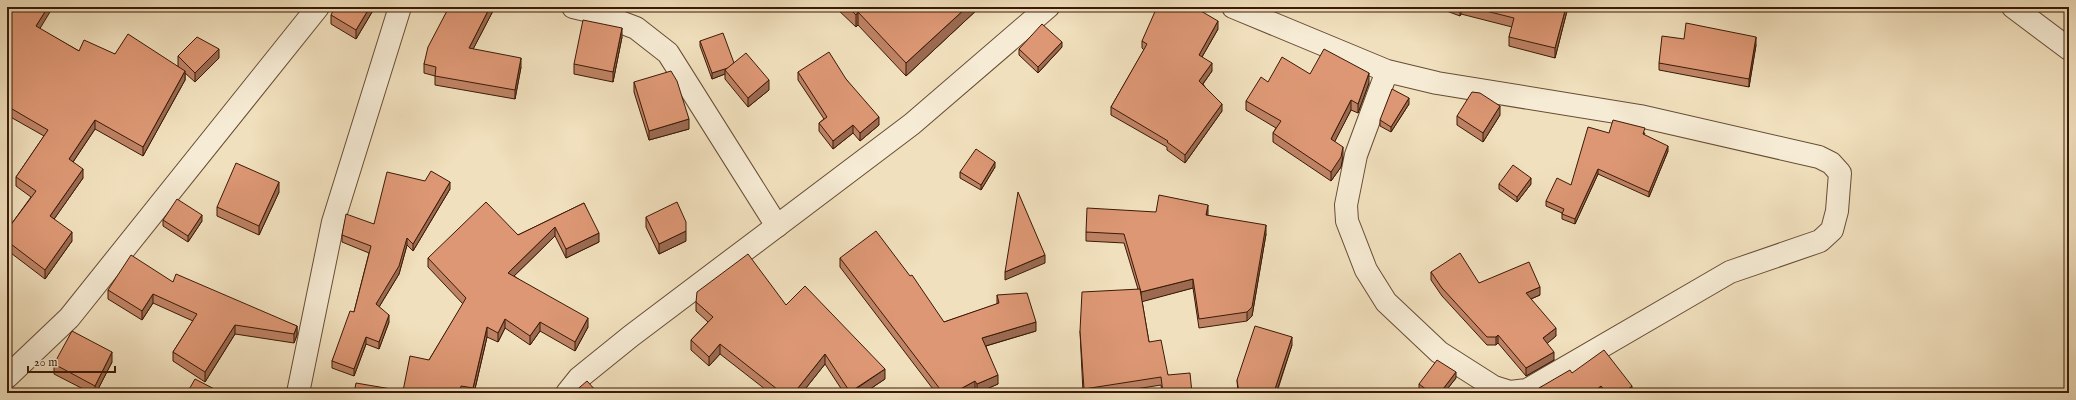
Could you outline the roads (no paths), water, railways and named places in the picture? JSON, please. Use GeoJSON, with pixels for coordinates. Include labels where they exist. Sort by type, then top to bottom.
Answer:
{"type":"FeatureCollection","features":[{"type":"Feature","properties":{"kind":"street"},"geometry":{"type":"LineString","coordinates":[[7,377],[69,318],[318,7]]}},
{"type":"Feature","properties":{"kind":"street"},"geometry":{"type":"LineString","coordinates":[[298,393],[333,222],[400,7]]}},
{"type":"Feature","properties":{"kind":"street"},"geometry":{"type":"LineString","coordinates":[[573,7],[594,12],[636,28],[668,53],[777,226]]}},
{"type":"Feature","properties":{"kind":"street"},"geometry":{"type":"LineString","coordinates":[[567,393],[579,378],[631,336],[912,124],[1048,7]]}},
{"type":"Feature","properties":{"kind":"street"},"geometry":{"type":"LineString","coordinates":[[1233,7],[1387,71],[1437,83],[1640,116],[1818,157],[1831,163],[1840,173],[1837,211],[1832,230],[1820,241],[1730,272],[1527,390],[1510,392],[1494,387],[1439,352],[1386,302],[1366,270],[1347,222],[1346,205],[1356,156],[1387,71]]}},
{"type":"Feature","properties":{"kind":"street"},"geometry":{"type":"LineString","coordinates":[[2013,7],[2069,49]]}}]}
